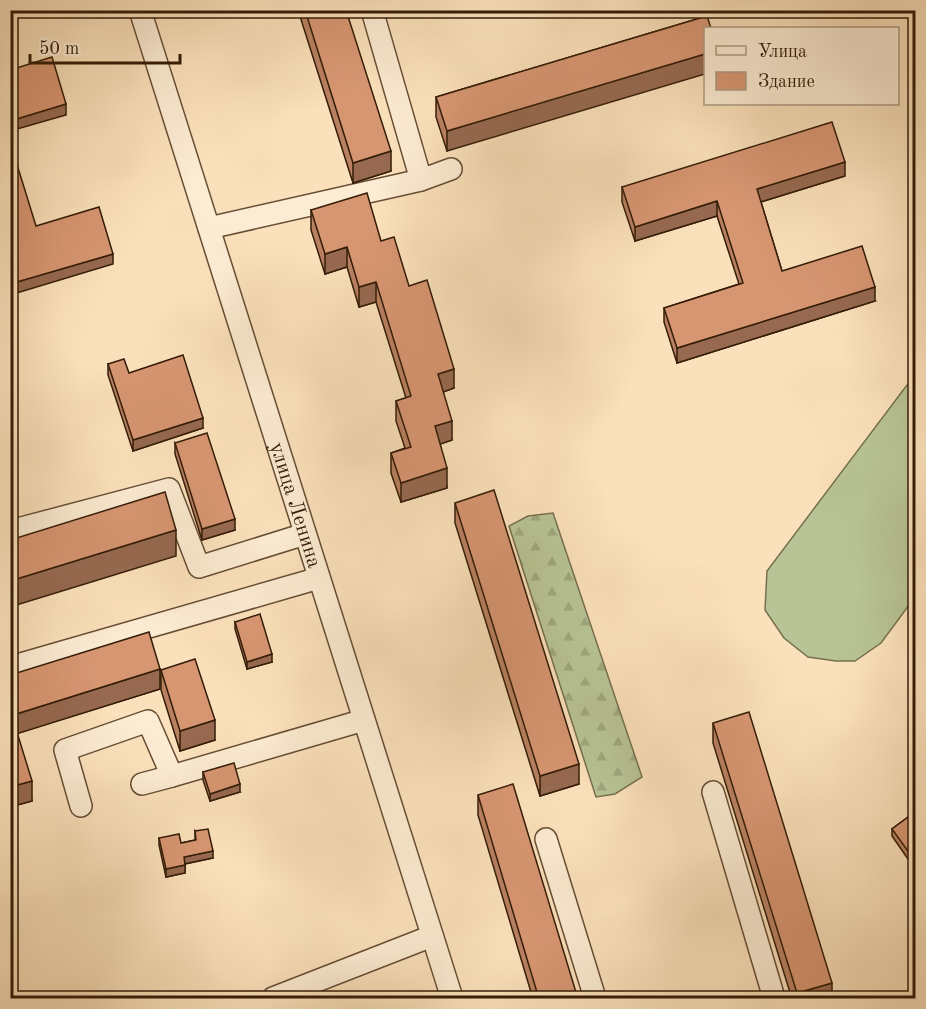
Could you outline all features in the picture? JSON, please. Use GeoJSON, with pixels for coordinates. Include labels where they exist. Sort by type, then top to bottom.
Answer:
{"type":"FeatureCollection","features":[{"type":"Feature","properties":{"kind":"street","name":"улица Ленина"},"geometry":{"type":"LineString","coordinates":[[140,10],[452,999]]}},
{"type":"Feature","properties":{"kind":"street"},"geometry":{"type":"LineString","coordinates":[[372,10],[421,180]]}},
{"type":"Feature","properties":{"kind":"street"},"geometry":{"type":"LineString","coordinates":[[208,228],[421,180],[451,169]]}},
{"type":"Feature","properties":{"kind":"street"},"geometry":{"type":"LineString","coordinates":[[10,531],[169,489],[199,567],[305,534]]}},
{"type":"Feature","properties":{"kind":"street"},"geometry":{"type":"LineString","coordinates":[[10,667],[319,578]]}},
{"type":"Feature","properties":{"kind":"street"},"geometry":{"type":"LineString","coordinates":[[142,784],[364,720]]}},
{"type":"Feature","properties":{"kind":"street"},"geometry":{"type":"LineString","coordinates":[[81,806],[66,750],[148,721],[172,776]]}},
{"type":"Feature","properties":{"kind":"street"},"geometry":{"type":"LineString","coordinates":[[713,792],[774,999]]}},
{"type":"Feature","properties":{"kind":"street"},"geometry":{"type":"LineString","coordinates":[[546,839],[594,999]]}},
{"type":"Feature","properties":{"kind":"street"},"geometry":{"type":"LineString","coordinates":[[278,997],[432,936]]}},
{"type":"Feature","properties":{"kind":"green space"},"geometry":{"type":"Polygon","coordinates":[[[915,380],[915,597],[881,643],[855,661],[808,657],[784,638],[765,610],[767,571],[907,385],[915,380]]]}},
{"type":"Feature","properties":{"kind":"green space"},"geometry":{"type":"Polygon","coordinates":[[[553,513],[642,777],[615,794],[596,797],[509,526],[528,516],[553,513]]]}},
{"type":"Feature","properties":{"kind":"building"},"geometry":{"type":"Polygon","coordinates":[[[305,10],[346,10],[391,151],[353,163],[305,10]]]}},
{"type":"Feature","properties":{"kind":"building"},"geometry":{"type":"Polygon","coordinates":[[[707,16],[711,27],[704,27],[704,54],[447,131],[436,97],[707,16]]]}},
{"type":"Feature","properties":{"kind":"building"},"geometry":{"type":"Polygon","coordinates":[[[52,57],[66,104],[10,121],[10,70],[52,57]]]}},
{"type":"Feature","properties":{"kind":"building"},"geometry":{"type":"Polygon","coordinates":[[[832,122],[845,162],[757,189],[782,271],[862,246],[875,287],[677,348],[664,308],[743,283],[717,201],[635,227],[622,187],[832,122]]]}},
{"type":"Feature","properties":{"kind":"building"},"geometry":{"type":"Polygon","coordinates":[[[10,142],[36,226],[99,207],[113,254],[10,284],[10,142]]]}},
{"type":"Feature","properties":{"kind":"building"},"geometry":{"type":"Polygon","coordinates":[[[367,193],[381,241],[394,237],[409,286],[427,280],[454,369],[438,374],[452,421],[435,426],[447,468],[401,483],[391,453],[411,447],[396,401],[411,396],[376,282],[359,287],[347,247],[325,254],[311,210],[367,193]]]}},
{"type":"Feature","properties":{"kind":"building"},"geometry":{"type":"Polygon","coordinates":[[[183,355],[203,418],[133,440],[108,364],[124,359],[129,373],[183,355]]]}},
{"type":"Feature","properties":{"kind":"building"},"geometry":{"type":"Polygon","coordinates":[[[207,433],[235,519],[202,529],[175,443],[207,433]]]}},
{"type":"Feature","properties":{"kind":"building"},"geometry":{"type":"Polygon","coordinates":[[[494,490],[579,764],[540,776],[455,503],[494,490]]]}},
{"type":"Feature","properties":{"kind":"building"},"geometry":{"type":"Polygon","coordinates":[[[165,492],[176,530],[10,581],[10,540],[165,492]]]}},
{"type":"Feature","properties":{"kind":"building"},"geometry":{"type":"Polygon","coordinates":[[[260,614],[272,654],[247,662],[235,622],[260,614]]]}},
{"type":"Feature","properties":{"kind":"building"},"geometry":{"type":"Polygon","coordinates":[[[149,632],[160,669],[13,715],[10,706],[10,675],[149,632]]]}},
{"type":"Feature","properties":{"kind":"building"},"geometry":{"type":"Polygon","coordinates":[[[195,659],[215,720],[180,731],[161,670],[195,659]]]}},
{"type":"Feature","properties":{"kind":"building"},"geometry":{"type":"Polygon","coordinates":[[[749,712],[832,983],[797,993],[713,723],[749,712]]]}},
{"type":"Feature","properties":{"kind":"building"},"geometry":{"type":"Polygon","coordinates":[[[12,716],[32,781],[10,787],[10,717],[12,716]]]}},
{"type":"Feature","properties":{"kind":"building"},"geometry":{"type":"Polygon","coordinates":[[[234,763],[240,784],[210,794],[203,772],[234,763]]]}},
{"type":"Feature","properties":{"kind":"building"},"geometry":{"type":"Polygon","coordinates":[[[513,784],[578,999],[539,999],[478,795],[513,784]]]}},
{"type":"Feature","properties":{"kind":"building"},"geometry":{"type":"Polygon","coordinates":[[[915,812],[915,861],[892,829],[915,812]]]}},
{"type":"Feature","properties":{"kind":"building"},"geometry":{"type":"Polygon","coordinates":[[[208,829],[213,851],[184,857],[185,865],[166,869],[159,838],[179,834],[181,843],[196,840],[195,831],[208,829]]]}}]}
